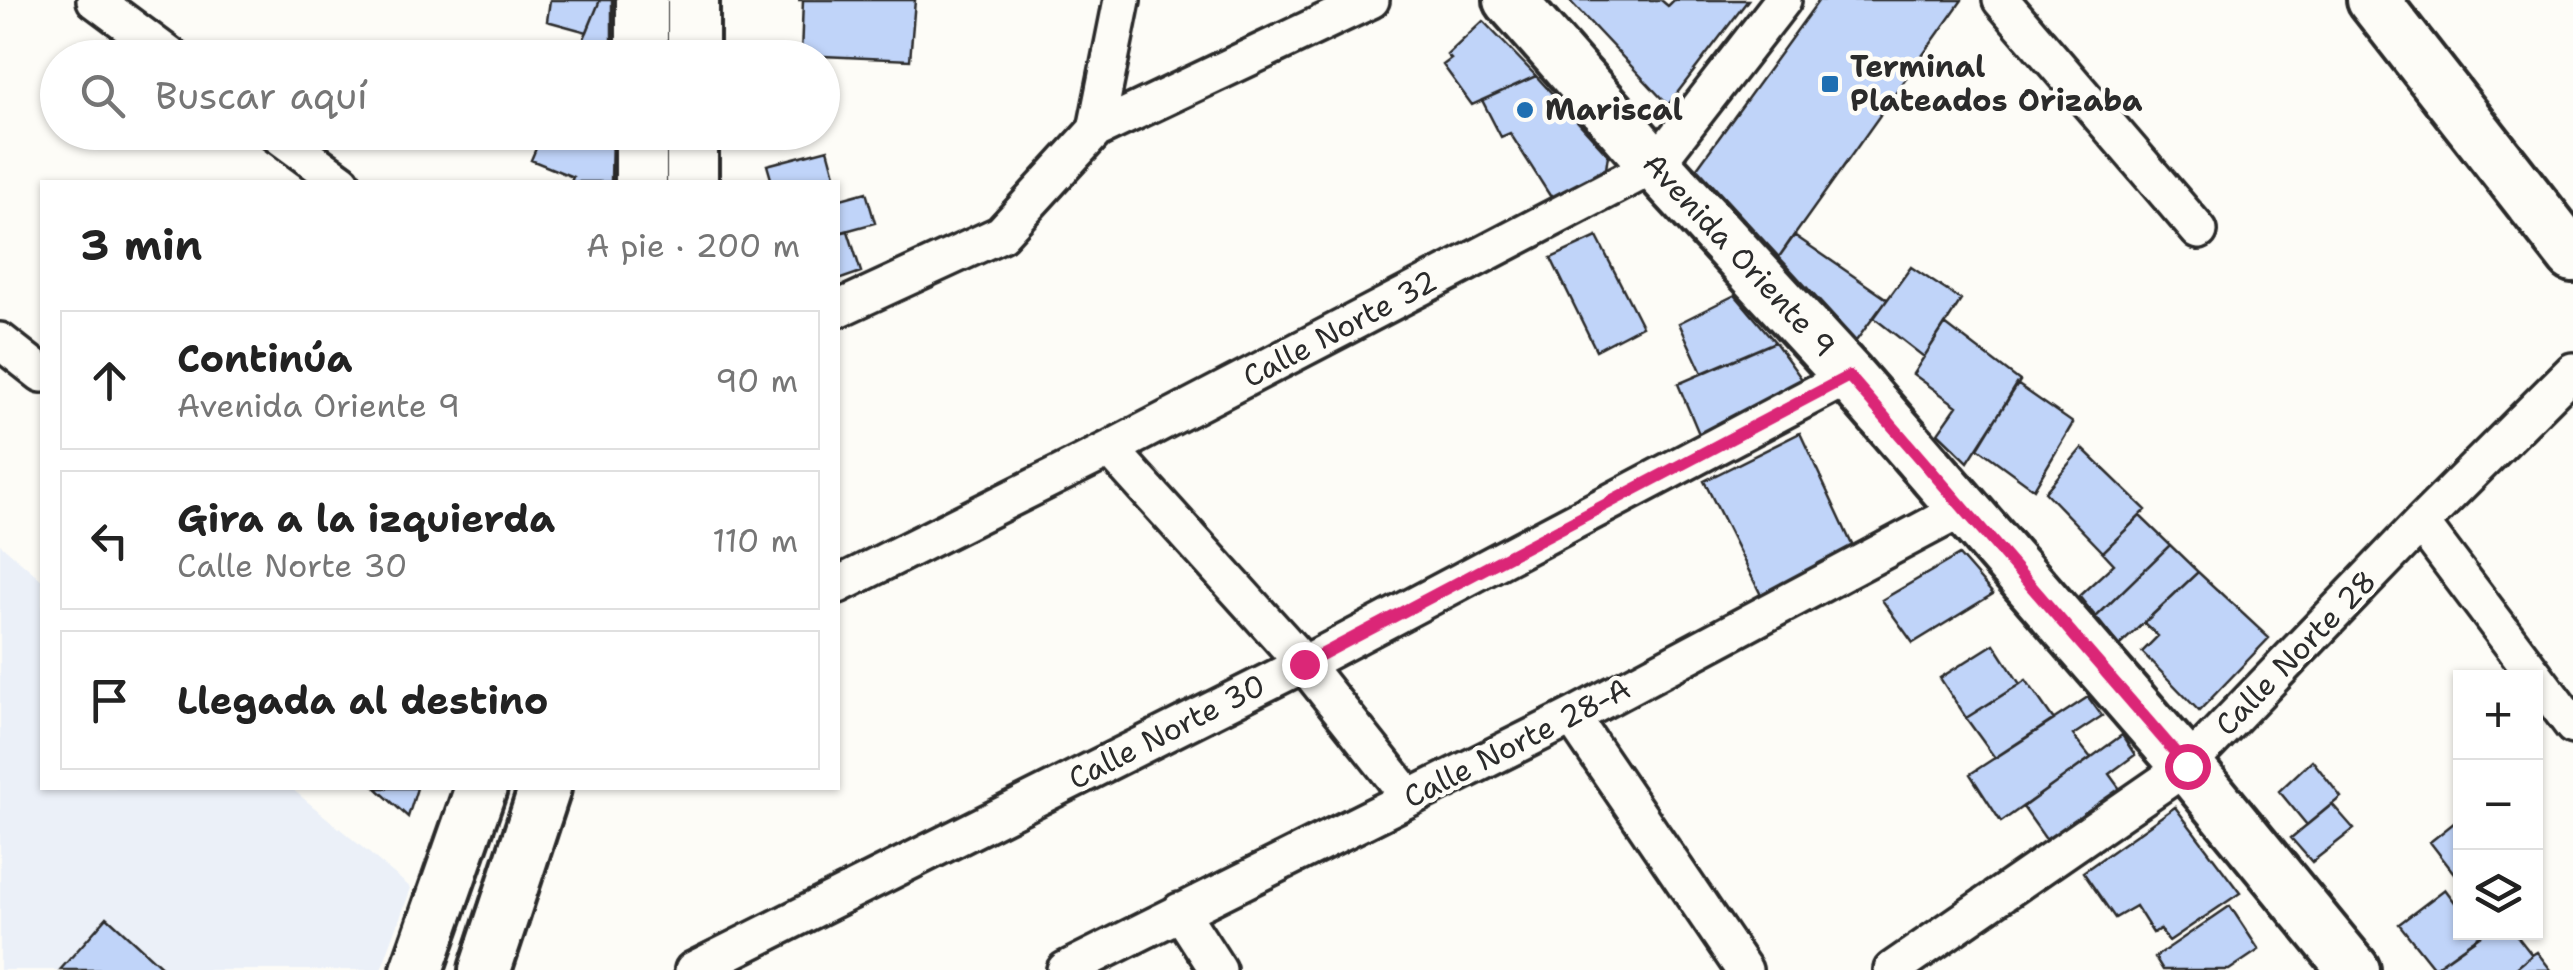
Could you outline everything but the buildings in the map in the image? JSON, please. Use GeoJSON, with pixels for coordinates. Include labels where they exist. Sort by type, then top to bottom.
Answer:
{"type":"FeatureCollection","features":[{"type":"Feature","properties":{"kind":"street"},"geometry":{"type":"LineString","coordinates":[[95,0],[149,40]]}},
{"type":"Feature","properties":{"kind":"street"},"geometry":{"type":"LineString","coordinates":[[642,0],[642,40]]}},
{"type":"Feature","properties":{"kind":"street"},"geometry":{"type":"LineString","coordinates":[[693,0],[693,40]]}},
{"type":"Feature","properties":{"kind":"street"},"geometry":{"type":"LineString","coordinates":[[1096,130],[1122,0]]}},
{"type":"Feature","properties":{"kind":"street"},"geometry":{"type":"LineString","coordinates":[[840,308],[1001,234],[1096,130],[1372,0]]}},
{"type":"Feature","properties":{"kind":"street","name":"Avenida Oriente 9"},"geometry":{"type":"LineString","coordinates":[[1510,0],[1964,508],[2187,766],[2354,970]]}},
{"type":"Feature","properties":{"kind":"street","name":"Calle Norte 32"},"geometry":{"type":"LineString","coordinates":[[840,584],[1110,449],[1655,165],[1784,0]]}},
{"type":"Feature","properties":{"kind":"street"},"geometry":{"type":"LineString","coordinates":[[2001,0],[2199,231]]}},
{"type":"Feature","properties":{"kind":"street"},"geometry":{"type":"LineString","coordinates":[[2373,0],[2573,256]]}},
{"type":"Feature","properties":{"kind":"street"},"geometry":{"type":"LineString","coordinates":[[298,150],[339,180]]}},
{"type":"Feature","properties":{"kind":"street"},"geometry":{"type":"LineString","coordinates":[[642,150],[642,180]]}},
{"type":"Feature","properties":{"kind":"street"},"geometry":{"type":"LineString","coordinates":[[692,150],[692,180]]}},
{"type":"Feature","properties":{"kind":"street"},"geometry":{"type":"LineString","coordinates":[[0,340],[40,372]]}},
{"type":"Feature","properties":{"kind":"street","name":"Calle Norte 28"},"geometry":{"type":"LineString","coordinates":[[1892,970],[2187,766],[2573,371]]}},
{"type":"Feature","properties":{"kind":"street","name":"Calle Norte 30"},"geometry":{"type":"LineString","coordinates":[[693,970],[1304,664],[1849,376]]}},
{"type":"Feature","properties":{"kind":"street"},"geometry":{"type":"LineString","coordinates":[[1110,449],[1304,664],[1410,798]]}},
{"type":"Feature","properties":{"kind":"street","name":"Calle Norte 28-A"},"geometry":{"type":"LineString","coordinates":[[1066,970],[1572,717],[1964,508]]}},
{"type":"Feature","properties":{"kind":"street"},"geometry":{"type":"LineString","coordinates":[[2421,523],[2573,726]]}},
{"type":"Feature","properties":{"kind":"street"},"geometry":{"type":"LineString","coordinates":[[1572,717],[1744,970]]}},
{"type":"Feature","properties":{"kind":"street"},"geometry":{"type":"LineString","coordinates":[[417,970],[480,790]]}},
{"type":"Feature","properties":{"kind":"street"},"geometry":{"type":"LineString","coordinates":[[485,970],[544,790]]}},
{"type":"Feature","properties":{"kind":"street"},"geometry":{"type":"LineString","coordinates":[[1180,911],[1218,970]]}},
{"type":"Feature","properties":{"kind":"shaded area"},"geometry":{"type":"Polygon","coordinates":[[[0,544],[40,578],[40,790],[293,790],[411,888],[381,970],[0,970],[0,544]]]}},
{"type":"Feature","properties":{"kind":"place","name":"Terminal Plateados Orizaba"},"geometry":{"type":"Point","coordinates":[1830,84]}},
{"type":"Feature","properties":{"kind":"place","name":"Mariscal"},"geometry":{"type":"Point","coordinates":[1525,110]}},
{"type":"Feature","properties":{"kind":"route"},"geometry":{"type":"LineString","coordinates":[[1304,664],[1849,376],[2187,766]]}}]}
